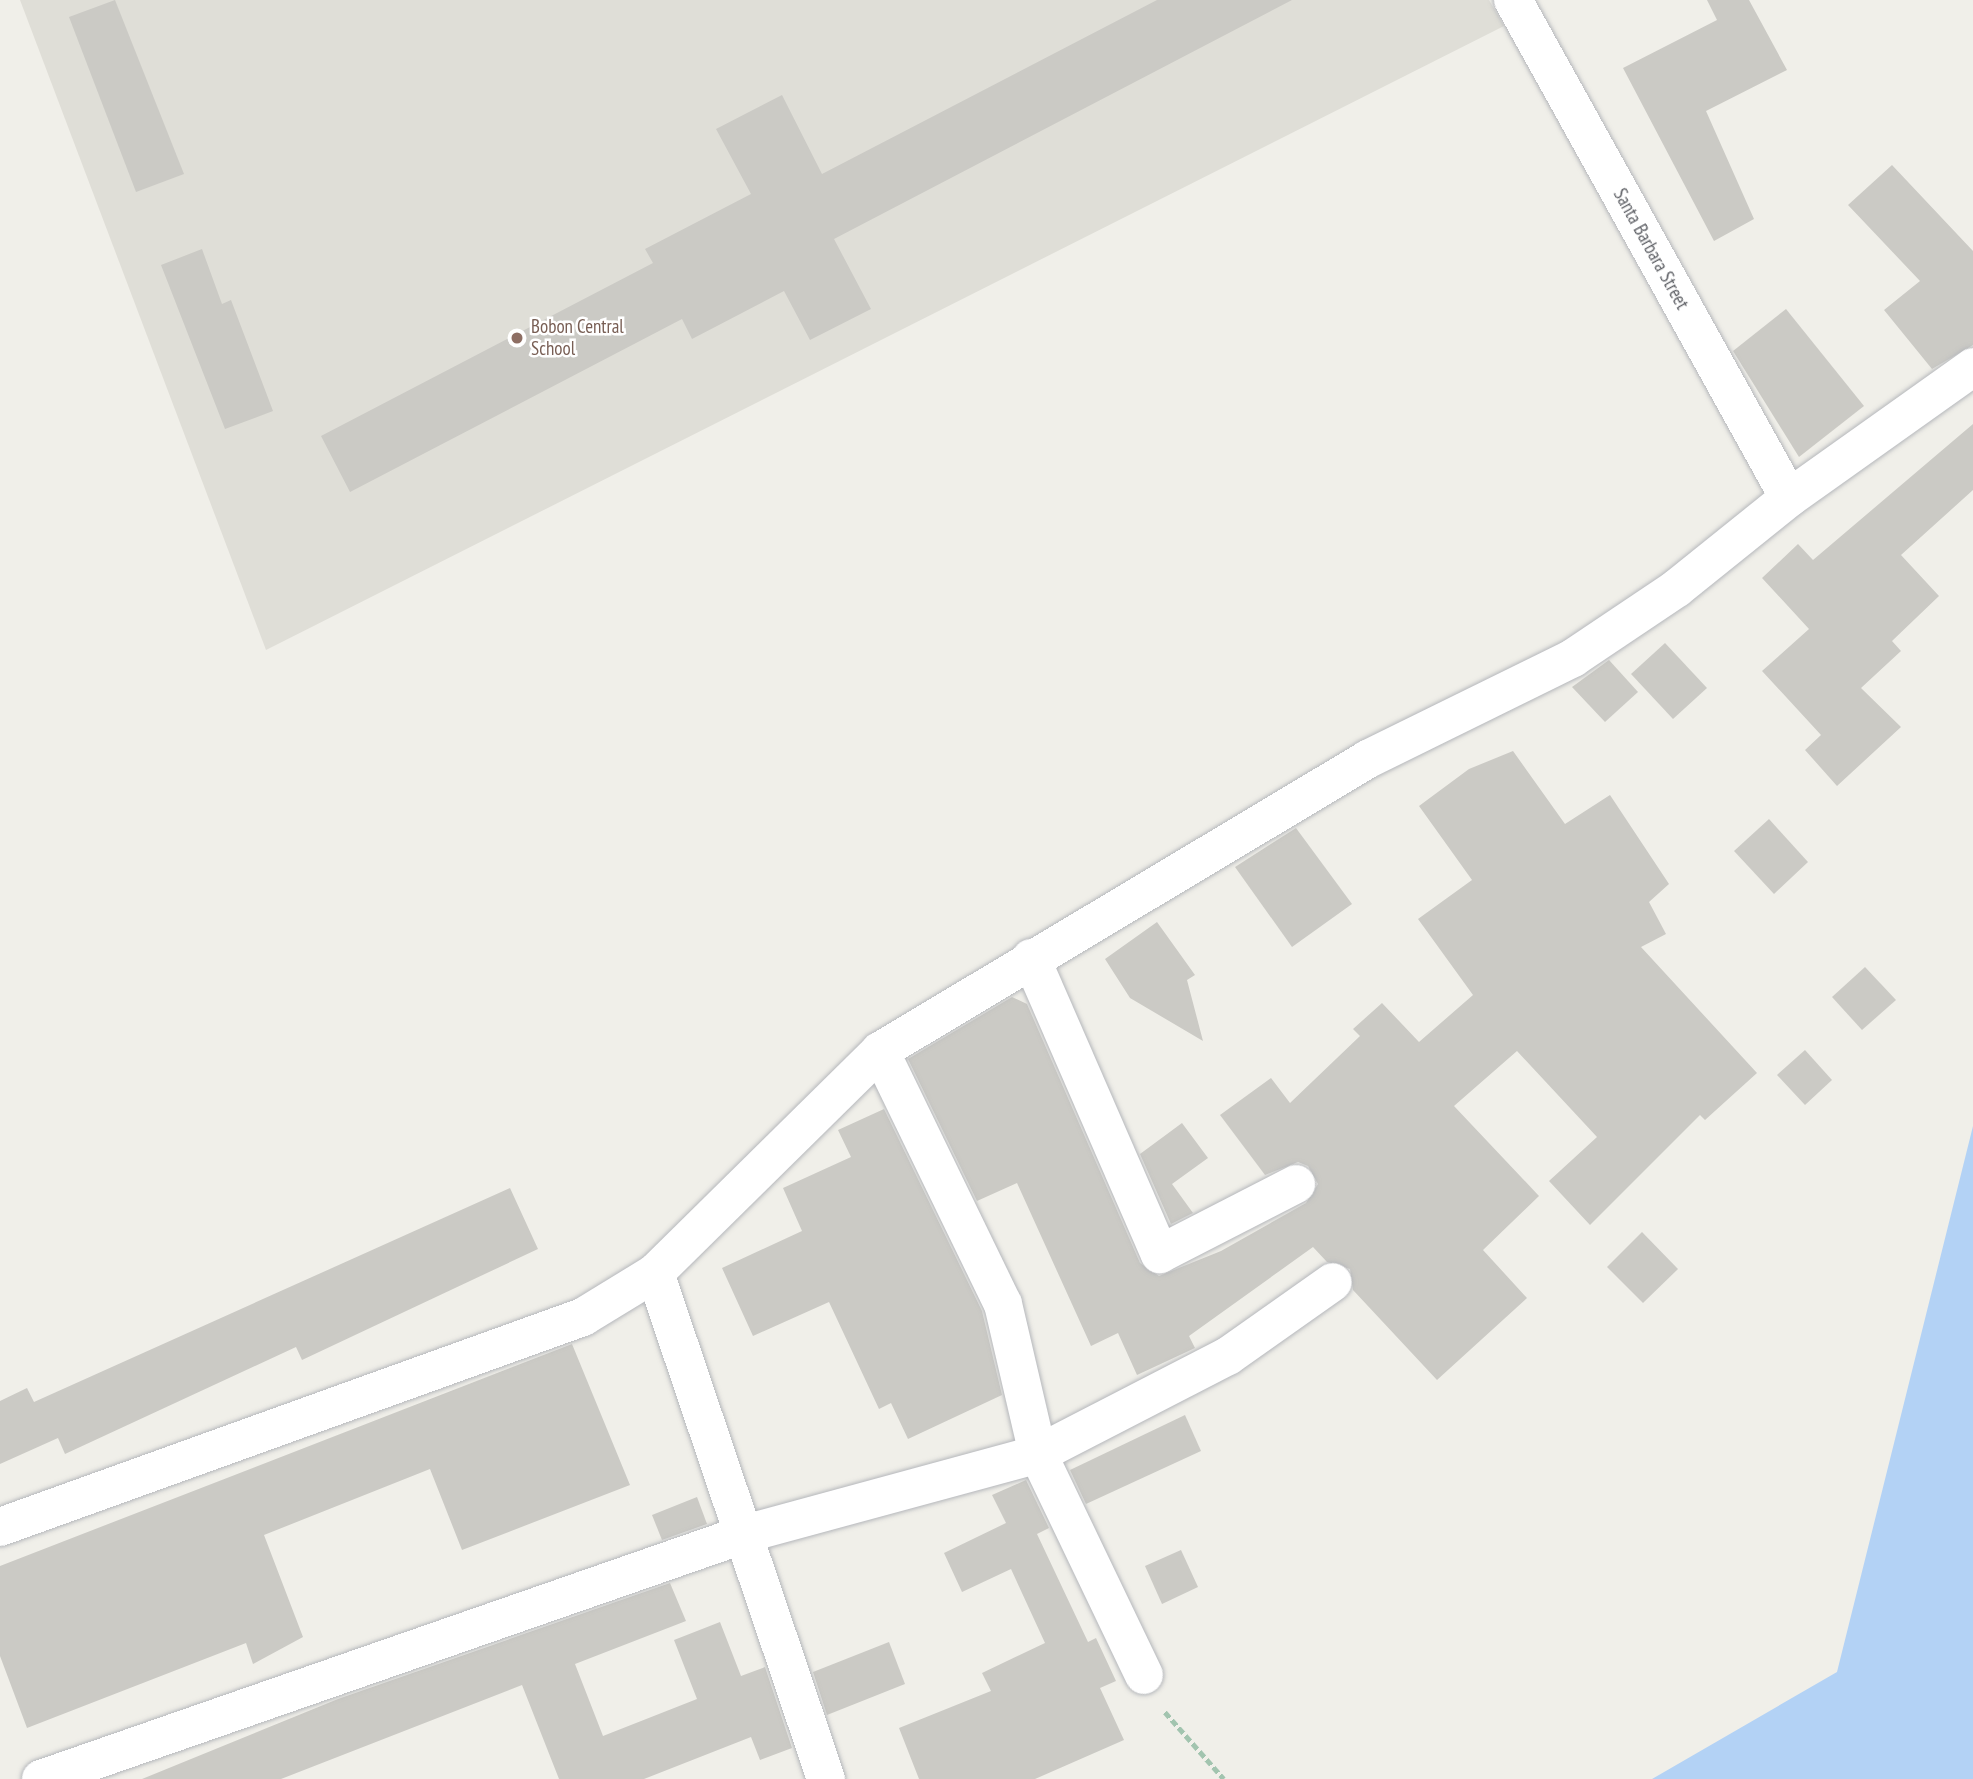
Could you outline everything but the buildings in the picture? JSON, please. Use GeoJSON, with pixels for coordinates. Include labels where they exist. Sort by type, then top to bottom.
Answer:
{"type":"FeatureCollection","features":[{"type":"Feature","properties":{"kind":"street","name":"Santa Barbara Street"},"geometry":{"type":"LineString","coordinates":[[1513,0],[1789,498]]}},
{"type":"Feature","properties":{"kind":"street"},"geometry":{"type":"LineString","coordinates":[[0,1527],[583,1317],[655,1273],[880,1051],[1031,958],[1368,759],[1573,658],[1677,588],[1789,498],[1973,367]]}},
{"type":"Feature","properties":{"kind":"street"},"geometry":{"type":"LineString","coordinates":[[1031,958],[1160,1254],[1296,1184]]}},
{"type":"Feature","properties":{"kind":"street"},"geometry":{"type":"LineString","coordinates":[[880,1051],[1003,1304],[1038,1454],[1144,1675]]}},
{"type":"Feature","properties":{"kind":"street"},"geometry":{"type":"LineString","coordinates":[[655,1273],[748,1533],[826,1779]]}},
{"type":"Feature","properties":{"kind":"street"},"geometry":{"type":"LineString","coordinates":[[41,1779],[748,1533],[1038,1454],[1228,1356],[1333,1282]]}},
{"type":"Feature","properties":{"kind":"path"},"geometry":{"type":"LineString","coordinates":[[1144,1675],[1165,1712],[1224,1779]]}},
{"type":"Feature","properties":{"kind":"shaded area","name":"Bobon Central School"},"geometry":{"type":"Polygon","coordinates":[[[20,0],[1489,0],[1504,26],[266,650],[20,0]]]}},
{"type":"Feature","properties":{"kind":"water"},"geometry":{"type":"Polygon","coordinates":[[[1973,1126],[1973,1779],[1652,1779],[1837,1672],[1973,1126]]]}},
{"type":"Feature","properties":{"kind":"place","name":"Bobon Central School"},"geometry":{"type":"Point","coordinates":[517,338]}}]}
